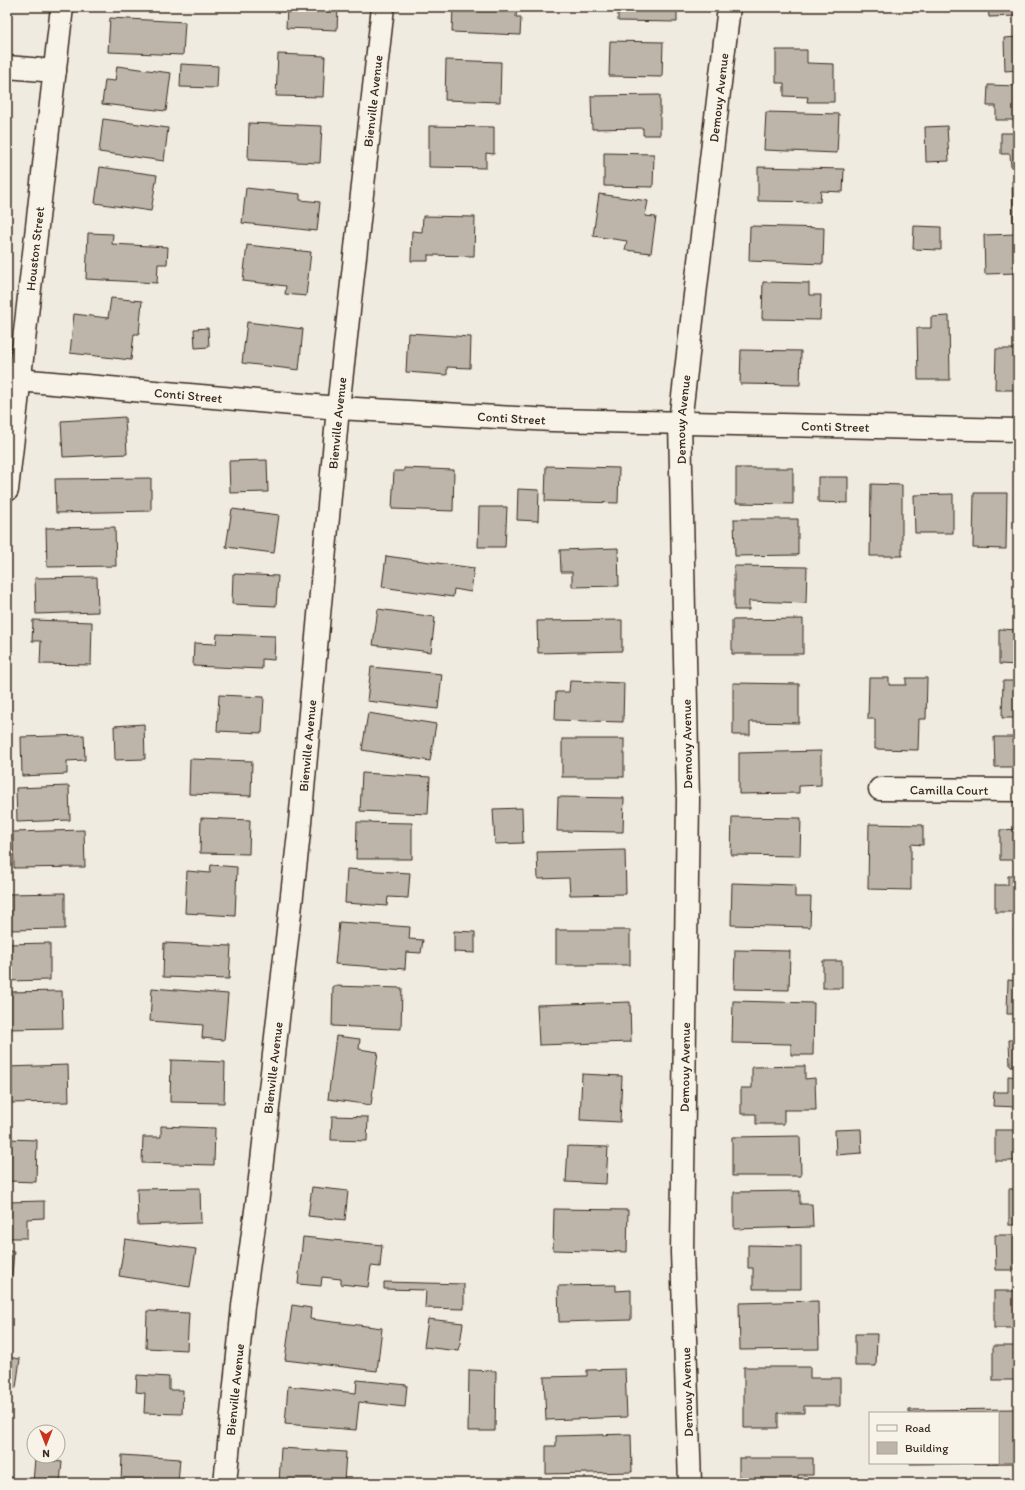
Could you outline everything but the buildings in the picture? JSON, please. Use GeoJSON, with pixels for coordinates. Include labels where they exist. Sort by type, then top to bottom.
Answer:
{"type":"FeatureCollection","features":[{"type":"Feature","properties":{"kind":"street","name":"Houston Street"},"geometry":{"type":"LineString","coordinates":[[7,490],[14,379],[55,71],[62,7]]}},
{"type":"Feature","properties":{"kind":"street","name":"Bienville Avenue"},"geometry":{"type":"LineString","coordinates":[[225,1483],[243,1306],[258,1196],[299,834],[338,408],[383,7]]}},
{"type":"Feature","properties":{"kind":"street","name":"Demouy Avenue"},"geometry":{"type":"LineString","coordinates":[[690,1483],[682,1252],[688,800],[680,422],[729,7]]}},
{"type":"Feature","properties":{"kind":"street"},"geometry":{"type":"LineString","coordinates":[[7,67],[55,71]]}},
{"type":"Feature","properties":{"kind":"street","name":"Conti Street"},"geometry":{"type":"LineString","coordinates":[[14,379],[338,408],[552,420],[1018,430]]}},
{"type":"Feature","properties":{"kind":"street","name":"Camilla Court"},"geometry":{"type":"LineString","coordinates":[[880,789],[1018,790]]}}]}
